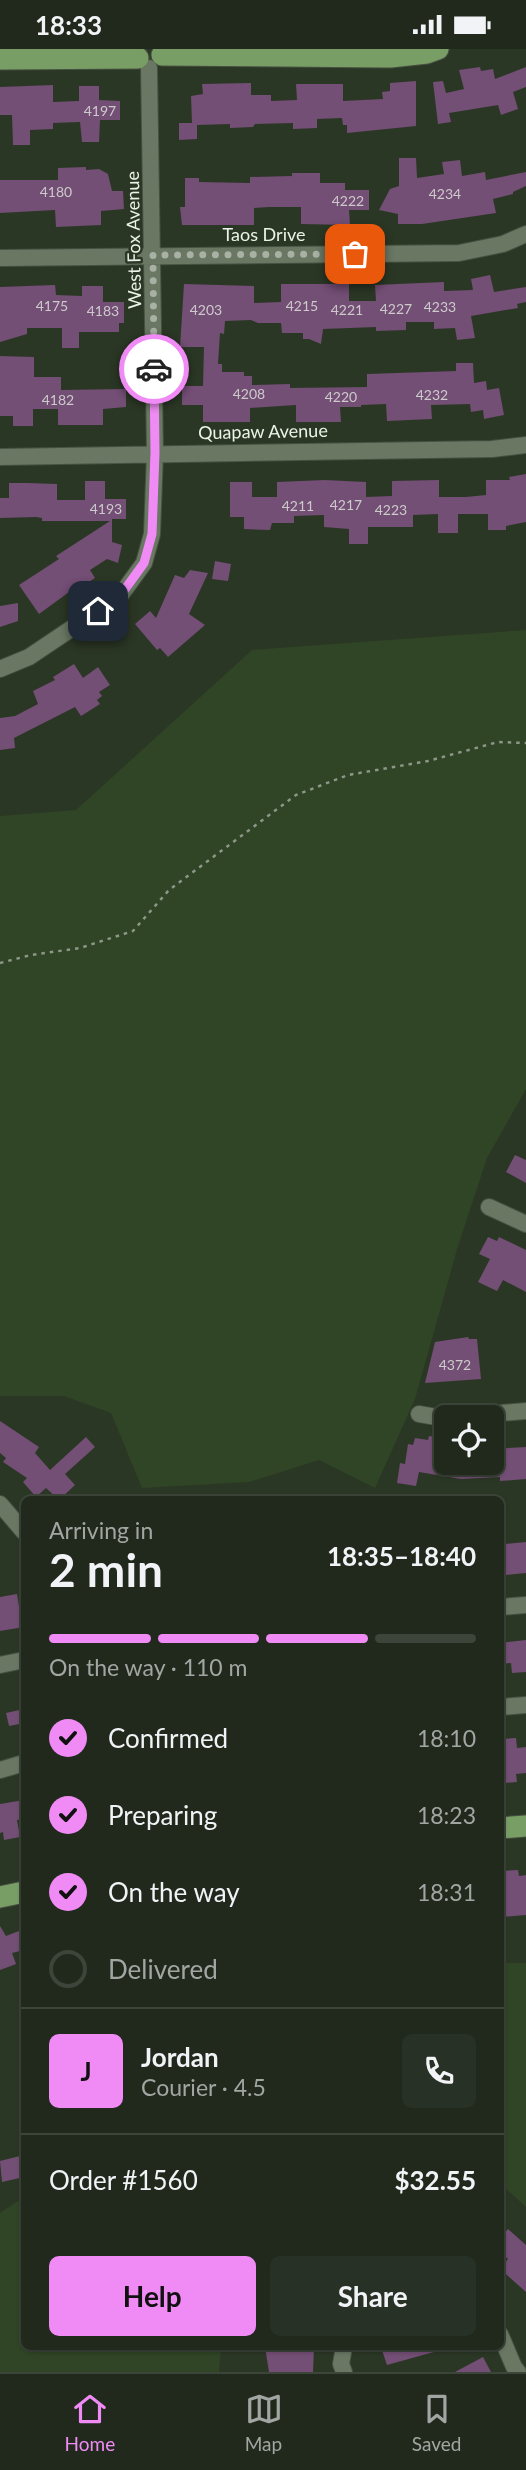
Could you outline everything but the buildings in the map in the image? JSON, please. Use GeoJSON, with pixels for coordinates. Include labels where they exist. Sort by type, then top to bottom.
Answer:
{"type":"FeatureCollection","features":[{"type":"Feature","properties":{"kind":"main road"},"geometry":{"type":"LineString","coordinates":[[0,59],[150,56],[390,57],[427,53],[438,49]]}},
{"type":"Feature","properties":{"kind":"main road"},"geometry":{"type":"LineString","coordinates":[[504,1828],[526,1826]]}},
{"type":"Feature","properties":{"kind":"main road"},"geometry":{"type":"LineString","coordinates":[[0,1897],[21,1893]]}},
{"type":"Feature","properties":{"kind":"street","name":"West Fox Avenue"},"geometry":{"type":"LineString","coordinates":[[0,669],[29,657],[120,596],[144,563],[152,534],[155,453],[150,56]]}},
{"type":"Feature","properties":{"kind":"street","name":"Taos Drive"},"geometry":{"type":"LineString","coordinates":[[0,258],[459,253],[503,244],[526,234]]}},
{"type":"Feature","properties":{"kind":"street","name":"Quapaw Avenue"},"geometry":{"type":"LineString","coordinates":[[0,457],[492,449],[526,445]]}},
{"type":"Feature","properties":{"kind":"street"},"geometry":{"type":"LineString","coordinates":[[489,1207],[526,1224]]}},
{"type":"Feature","properties":{"kind":"street"},"geometry":{"type":"LineString","coordinates":[[419,1414],[442,1418],[526,1411]]}},
{"type":"Feature","properties":{"kind":"street"},"geometry":{"type":"LineString","coordinates":[[0,1504],[21,1528]]}},
{"type":"Feature","properties":{"kind":"street"},"geometry":{"type":"LineString","coordinates":[[504,1607],[526,1605]]}},
{"type":"Feature","properties":{"kind":"street"},"geometry":{"type":"LineString","coordinates":[[0,1665],[21,1661]]}},
{"type":"Feature","properties":{"kind":"street"},"geometry":{"type":"LineString","coordinates":[[504,1707],[526,1705]]}},
{"type":"Feature","properties":{"kind":"street"},"geometry":{"type":"LineString","coordinates":[[0,1770],[21,1764]]}},
{"type":"Feature","properties":{"kind":"street"},"geometry":{"type":"LineString","coordinates":[[504,2343],[518,2372]]}},
{"type":"Feature","properties":{"kind":"street"},"geometry":{"type":"LineString","coordinates":[[343,2350],[341,2364],[344,2372]]}},
{"type":"Feature","properties":{"kind":"path"},"geometry":{"type":"LineString","coordinates":[[0,963],[31,955],[80,948],[133,931],[169,890],[296,795],[348,775],[428,761],[498,742],[526,743]]}},
{"type":"Feature","properties":{"kind":"green space"},"geometry":{"type":"Polygon","coordinates":[[[526,630],[526,1089],[487,1158],[458,1246],[415,1399],[375,1488],[319,1460],[249,1482],[142,1488],[111,1413],[64,1396],[0,1396],[0,816],[76,810],[252,650],[526,630]]]}},
{"type":"Feature","properties":{"kind":"green space"},"geometry":{"type":"Polygon","coordinates":[[[504,1963],[526,1963],[526,2207],[504,2187],[504,1963]]]}},
{"type":"Feature","properties":{"kind":"green space"},"geometry":{"type":"Polygon","coordinates":[[[21,2199],[21,2350],[221,2350],[219,2372],[0,2372],[0,2213],[21,2199]]]}},
{"type":"Feature","properties":{"kind":"way so far"},"geometry":{"type":"LineString","coordinates":[[154,369],[153,255],[355,254]]}},
{"type":"Feature","properties":{"kind":"route"},"geometry":{"type":"LineString","coordinates":[[98,611],[120,596],[144,563],[152,534],[154,369]]}}]}
